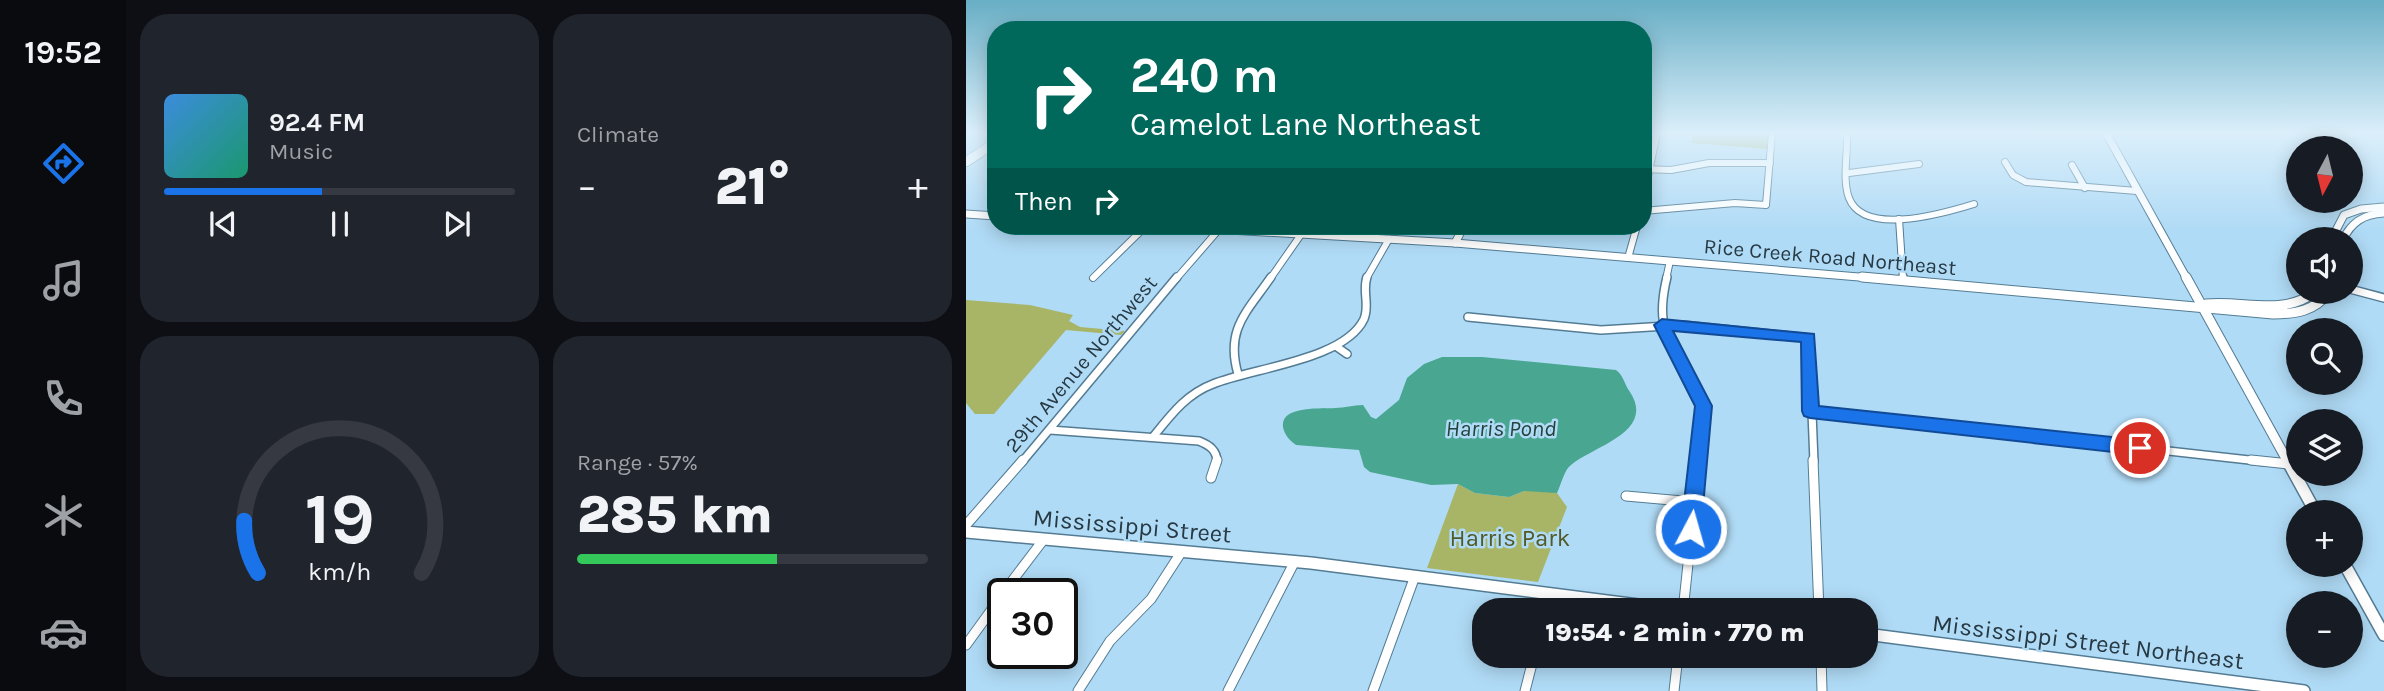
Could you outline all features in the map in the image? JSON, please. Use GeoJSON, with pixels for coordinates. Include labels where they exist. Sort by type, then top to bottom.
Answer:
{"type":"FeatureCollection","features":[{"type":"Feature","properties":{"kind":"street"},"geometry":{"type":"LineString","coordinates":[[1652,169],[1671,170],[1697,165]]}},
{"type":"Feature","properties":{"kind":"street"},"geometry":{"type":"LineString","coordinates":[[1652,211],[1681,209],[1715,202],[1766,205],[1770,165]]}},
{"type":"Feature","properties":{"kind":"street"},"geometry":{"type":"LineString","coordinates":[[1849,165],[1849,197],[1856,210],[1866,216],[1925,218],[1974,205]]}},
{"type":"Feature","properties":{"kind":"street"},"geometry":{"type":"LineString","coordinates":[[1849,173],[1909,165]]}},
{"type":"Feature","properties":{"kind":"street"},"geometry":{"type":"LineString","coordinates":[[2007,165],[2013,175],[2026,183],[2137,191]]}},
{"type":"Feature","properties":{"kind":"street"},"geometry":{"type":"LineString","coordinates":[[2072,165],[2085,188]]}},
{"type":"Feature","properties":{"kind":"street"},"geometry":{"type":"LineString","coordinates":[[2123,165],[2286,459]]}},
{"type":"Feature","properties":{"kind":"street"},"geometry":{"type":"LineString","coordinates":[[2337,227],[2341,218],[2348,213],[2384,207]]}},
{"type":"Feature","properties":{"kind":"street"},"geometry":{"type":"LineString","coordinates":[[2351,227],[2355,221],[2368,215],[2384,213]]}},
{"type":"Feature","properties":{"kind":"street"},"geometry":{"type":"LineString","coordinates":[[966,214],[987,215]]}},
{"type":"Feature","properties":{"kind":"street"},"geometry":{"type":"LineString","coordinates":[[1899,219],[1903,280]]}},
{"type":"Feature","properties":{"kind":"street"},"geometry":{"type":"LineString","coordinates":[[1093,278],[1137,235]]}},
{"type":"Feature","properties":{"kind":"street","name":"29th Avenue Northwest"},"geometry":{"type":"LineString","coordinates":[[966,525],[1215,235]]}},
{"type":"Feature","properties":{"kind":"street"},"geometry":{"type":"LineString","coordinates":[[1238,374],[1232,353],[1239,323],[1300,235]]}},
{"type":"Feature","properties":{"kind":"street","name":"Rice Creek Road Northeast"},"geometry":{"type":"LineString","coordinates":[[1319,235],[1455,243],[1903,280],[2201,305],[2223,310],[2288,314],[2314,308],[2319,304]]}},
{"type":"Feature","properties":{"kind":"street"},"geometry":{"type":"LineString","coordinates":[[1455,243],[1459,235]]}},
{"type":"Feature","properties":{"kind":"street"},"geometry":{"type":"LineString","coordinates":[[1628,258],[1634,235]]}},
{"type":"Feature","properties":{"kind":"street"},"geometry":{"type":"LineString","coordinates":[[1153,437],[1174,410],[1211,384],[1338,346],[1363,322],[1367,309],[1367,276],[1389,239]]}},
{"type":"Feature","properties":{"kind":"street"},"geometry":{"type":"LineString","coordinates":[[1670,261],[1662,307],[1662,325],[1703,406],[1685,598]]}},
{"type":"Feature","properties":{"kind":"street"},"geometry":{"type":"LineString","coordinates":[[2363,292],[2384,298]]}},
{"type":"Feature","properties":{"kind":"street","name":"Rice Creek Road Northeast"},"geometry":{"type":"LineString","coordinates":[[2201,305],[2210,303],[2260,307],[2291,304]]}},
{"type":"Feature","properties":{"kind":"street"},"geometry":{"type":"LineString","coordinates":[[1468,317],[1601,330],[1662,325],[1809,338],[1818,598]]}},
{"type":"Feature","properties":{"kind":"street"},"geometry":{"type":"LineString","coordinates":[[1338,346],[1347,354]]}},
{"type":"Feature","properties":{"kind":"street"},"geometry":{"type":"LineString","coordinates":[[1810,411],[2286,464]]}},
{"type":"Feature","properties":{"kind":"street"},"geometry":{"type":"LineString","coordinates":[[1050,430],[1191,440],[1210,446],[1215,451],[1218,461],[1211,478]]}},
{"type":"Feature","properties":{"kind":"street"},"geometry":{"type":"LineString","coordinates":[[1626,496],[1694,502]]}},
{"type":"Feature","properties":{"kind":"street","name":"Mississippi Street"},"geometry":{"type":"LineString","coordinates":[[966,532],[1295,561]]}},
{"type":"Feature","properties":{"kind":"street"},"geometry":{"type":"LineString","coordinates":[[1015,578],[1045,539]]}},
{"type":"Feature","properties":{"kind":"street"},"geometry":{"type":"LineString","coordinates":[[1078,691],[1110,641],[1151,599],[1182,551]]}},
{"type":"Feature","properties":{"kind":"street"},"geometry":{"type":"LineString","coordinates":[[1228,691],[1295,561],[1586,598]]}},
{"type":"Feature","properties":{"kind":"street"},"geometry":{"type":"LineString","coordinates":[[1373,691],[1415,576]]}},
{"type":"Feature","properties":{"kind":"street"},"geometry":{"type":"LineString","coordinates":[[2352,577],[2384,635]]}},
{"type":"Feature","properties":{"kind":"street"},"geometry":{"type":"LineString","coordinates":[[1548,598],[1549,593]]}},
{"type":"Feature","properties":{"kind":"street"},"geometry":{"type":"LineString","coordinates":[[966,645],[987,616]]}},
{"type":"Feature","properties":{"kind":"street","name":"Mississippi Street Northeast"},"geometry":{"type":"LineString","coordinates":[[1878,637],[2304,691]]}},
{"type":"Feature","properties":{"kind":"street"},"geometry":{"type":"LineString","coordinates":[[1525,691],[1531,668]]}},
{"type":"Feature","properties":{"kind":"street"},"geometry":{"type":"LineString","coordinates":[[1674,691],[1677,668]]}},
{"type":"Feature","properties":{"kind":"street"},"geometry":{"type":"LineString","coordinates":[[1821,668],[1822,691]]}},
{"type":"Feature","properties":{"kind":"green space"},"geometry":{"type":"Polygon","coordinates":[[[966,300],[1030,305],[1073,315],[1069,321],[1080,327],[1125,331],[1121,335],[1066,330],[994,414],[975,414],[966,403],[966,300]]]}},
{"type":"Feature","properties":{"kind":"green space","name":"Harris Park"},"geometry":{"type":"Polygon","coordinates":[[[1458,484],[1475,493],[1509,497],[1524,491],[1557,493],[1567,507],[1538,582],[1427,568],[1458,484]]]}},
{"type":"Feature","properties":{"kind":"water","name":"Harris Pond"},"geometry":{"type":"Polygon","coordinates":[[[1442,357],[1482,357],[1616,370],[1636,406],[1635,418],[1629,428],[1619,436],[1569,467],[1557,493],[1524,491],[1509,497],[1475,493],[1458,484],[1431,485],[1370,472],[1364,467],[1359,450],[1296,445],[1285,432],[1284,420],[1288,415],[1303,410],[1363,405],[1371,417],[1376,419],[1399,400],[1407,378],[1424,364],[1442,357]]]}},
{"type":"Feature","properties":{"kind":"route"},"geometry":{"type":"LineString","coordinates":[[1691,529],[1704,412],[1702,399],[1662,325],[1809,338],[1810,411],[2140,448]]}}]}
